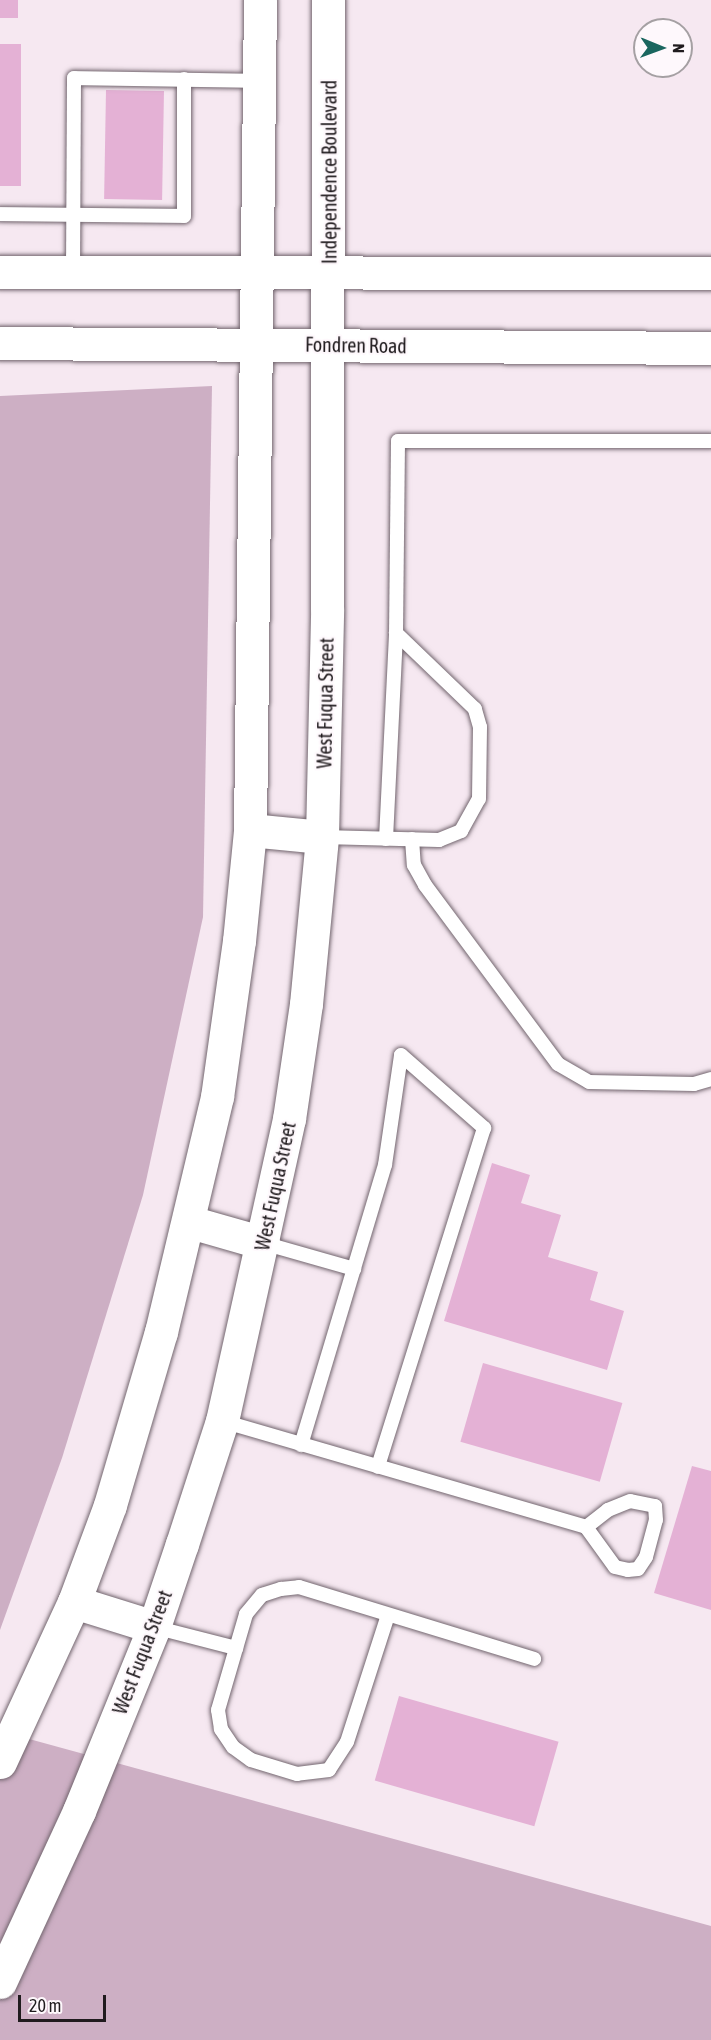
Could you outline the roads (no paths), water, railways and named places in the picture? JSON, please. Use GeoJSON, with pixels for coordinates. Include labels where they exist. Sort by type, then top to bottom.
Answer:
{"type":"FeatureCollection","features":[{"type":"Feature","properties":{"kind":"main road"},"geometry":{"type":"LineString","coordinates":[[0,1762],[74,1602],[110,1505],[190,1222],[217,1097],[239,941],[250,830],[259,343],[260,0]]}},
{"type":"Feature","properties":{"kind":"main road","name":"Independence Boulevard"},"geometry":{"type":"LineString","coordinates":[[328,0],[328,345]]}},
{"type":"Feature","properties":{"kind":"main road"},"geometry":{"type":"LineString","coordinates":[[0,273],[329,271],[711,273]]}},
{"type":"Feature","properties":{"kind":"main road","name":"Fondren Road"},"geometry":{"type":"LineString","coordinates":[[0,343],[259,343],[711,348]]}},
{"type":"Feature","properties":{"kind":"main road","name":"West Fuqua Street"},"geometry":{"type":"LineString","coordinates":[[0,1982],[79,1811],[154,1627],[222,1421],[289,1119],[306,1004],[322,837],[328,345]]}},
{"type":"Feature","properties":{"kind":"main road"},"geometry":{"type":"LineString","coordinates":[[250,830],[322,837]]}},
{"type":"Feature","properties":{"kind":"main road"},"geometry":{"type":"LineString","coordinates":[[190,1222],[263,1243]]}},
{"type":"Feature","properties":{"kind":"main road"},"geometry":{"type":"LineString","coordinates":[[74,1602],[154,1627]]}},
{"type":"Feature","properties":{"kind":"lane"},"geometry":{"type":"LineString","coordinates":[[73,272],[74,78],[260,81]]}},
{"type":"Feature","properties":{"kind":"lane"},"geometry":{"type":"LineString","coordinates":[[0,214],[184,216],[184,79]]}},
{"type":"Feature","properties":{"kind":"lane"},"geometry":{"type":"LineString","coordinates":[[386,839],[396,633],[398,441],[711,441]]}},
{"type":"Feature","properties":{"kind":"lane"},"geometry":{"type":"LineString","coordinates":[[322,837],[439,840],[461,831],[472,816],[479,799],[480,728],[475,709],[396,633]]}},
{"type":"Feature","properties":{"kind":"lane"},"geometry":{"type":"LineString","coordinates":[[411,839],[414,865],[425,885],[558,1064],[589,1082],[694,1084],[711,1079]]}},
{"type":"Feature","properties":{"kind":"lane"},"geometry":{"type":"LineString","coordinates":[[301,1444],[385,1165],[401,1055],[484,1128],[378,1467]]}},
{"type":"Feature","properties":{"kind":"lane"},"geometry":{"type":"LineString","coordinates":[[263,1243],[354,1269]]}},
{"type":"Feature","properties":{"kind":"lane"},"geometry":{"type":"LineString","coordinates":[[222,1421],[586,1527],[615,1567],[638,1569],[646,1557],[656,1520],[655,1506],[630,1501],[608,1510],[586,1527]]}},
{"type":"Feature","properties":{"kind":"lane"},"geometry":{"type":"LineString","coordinates":[[388,1615],[341,1757],[329,1770],[312,1775],[250,1760],[233,1747],[221,1729],[218,1710],[246,1614],[262,1595],[280,1589],[299,1587],[534,1659]]}},
{"type":"Feature","properties":{"kind":"lane"},"geometry":{"type":"LineString","coordinates":[[154,1627],[236,1648]]}}]}
